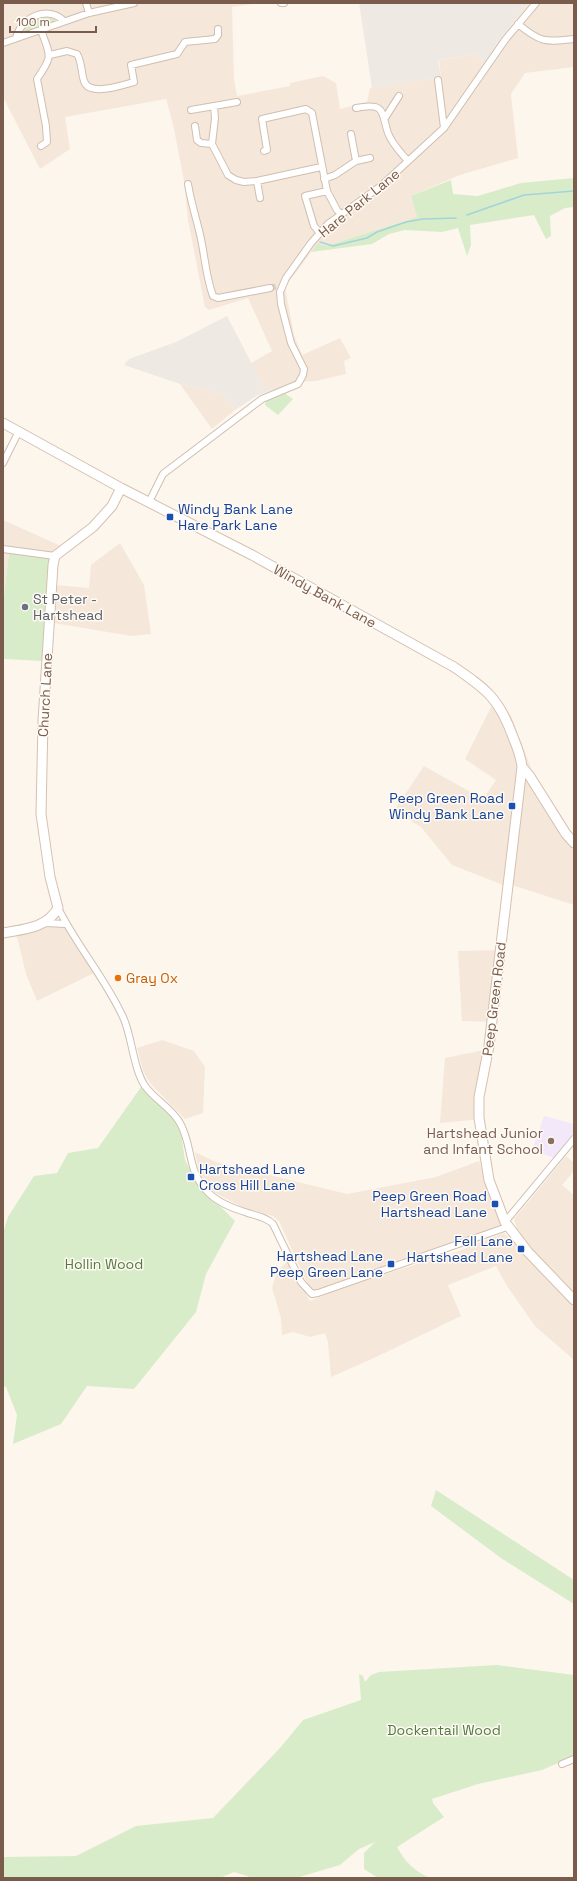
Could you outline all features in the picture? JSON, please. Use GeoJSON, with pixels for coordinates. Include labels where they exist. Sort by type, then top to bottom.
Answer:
{"type":"FeatureCollection","features":[{"type":"Feature","properties":{"kind":"main road","name":"Windy Bank Lane"},"geometry":{"type":"LineString","coordinates":[[3,423],[120,488],[389,630],[454,667],[483,687],[495,699],[503,711],[521,758],[522,767],[529,775],[566,834],[574,843]]}},
{"type":"Feature","properties":{"kind":"main road"},"geometry":{"type":"LineString","coordinates":[[55,556],[101,519],[112,506],[120,488]]}},
{"type":"Feature","properties":{"kind":"main road","name":"Church Lane"},"geometry":{"type":"LineString","coordinates":[[55,556],[48,625],[43,721],[41,814],[50,877],[58,908]]}},
{"type":"Feature","properties":{"kind":"main road","name":"Peep Green Road"},"geometry":{"type":"LineString","coordinates":[[522,767],[489,1046],[479,1097],[479,1118],[489,1180],[506,1224],[528,1252],[574,1300]]}},
{"type":"Feature","properties":{"kind":"main road"},"geometry":{"type":"LineString","coordinates":[[3,933],[45,923],[53,916],[58,908]]}},
{"type":"Feature","properties":{"kind":"street"},"geometry":{"type":"LineString","coordinates":[[86,3],[89,13]]}},
{"type":"Feature","properties":{"kind":"street"},"geometry":{"type":"LineString","coordinates":[[3,43],[89,13],[134,3]]}},
{"type":"Feature","properties":{"kind":"street","name":"Hare Park Lane"},"geometry":{"type":"LineString","coordinates":[[149,502],[163,474],[262,399],[298,384],[302,379],[304,369],[291,343],[282,311],[280,286],[320,233],[342,214],[381,186],[444,128],[518,24],[536,3]]}},
{"type":"Feature","properties":{"kind":"street"},"geometry":{"type":"LineString","coordinates":[[16,38],[18,30],[36,14],[47,13],[58,15],[64,22]]}},
{"type":"Feature","properties":{"kind":"street"},"geometry":{"type":"LineString","coordinates":[[518,24],[540,39],[550,42],[574,39]]}},
{"type":"Feature","properties":{"kind":"street"},"geometry":{"type":"LineString","coordinates":[[50,55],[67,51],[76,54],[79,58],[84,83],[96,90],[104,89],[134,82],[131,65],[177,54],[185,42],[215,39],[218,35],[218,29]]}},
{"type":"Feature","properties":{"kind":"street"},"geometry":{"type":"LineString","coordinates":[[41,30],[50,55],[47,66],[37,79],[47,142],[41,146]]}},
{"type":"Feature","properties":{"kind":"street"},"geometry":{"type":"LineString","coordinates":[[438,80],[444,128]]}},
{"type":"Feature","properties":{"kind":"street"},"geometry":{"type":"LineString","coordinates":[[385,118],[399,96]]}},
{"type":"Feature","properties":{"kind":"street"},"geometry":{"type":"LineString","coordinates":[[191,110],[237,102]]}},
{"type":"Feature","properties":{"kind":"street"},"geometry":{"type":"LineString","coordinates":[[356,108],[370,105],[381,110],[385,118],[388,133],[394,145],[408,161]]}},
{"type":"Feature","properties":{"kind":"street"},"geometry":{"type":"LineString","coordinates":[[214,106],[215,118],[212,144],[228,175],[244,182],[257,181],[322,167]]}},
{"type":"Feature","properties":{"kind":"street"},"geometry":{"type":"LineString","coordinates":[[264,151],[267,150],[262,116],[306,109],[312,112],[327,191],[337,210],[342,214]]}},
{"type":"Feature","properties":{"kind":"street"},"geometry":{"type":"LineString","coordinates":[[195,126],[197,140],[201,143],[212,144]]}},
{"type":"Feature","properties":{"kind":"street"},"geometry":{"type":"LineString","coordinates":[[351,134],[356,161]]}},
{"type":"Feature","properties":{"kind":"street"},"geometry":{"type":"LineString","coordinates":[[324,179],[335,176],[356,161],[370,158]]}},
{"type":"Feature","properties":{"kind":"street"},"geometry":{"type":"LineString","coordinates":[[257,181],[260,198]]}},
{"type":"Feature","properties":{"kind":"street"},"geometry":{"type":"LineString","coordinates":[[188,184],[191,204],[200,238],[207,281],[213,296],[218,298],[270,288]]}},
{"type":"Feature","properties":{"kind":"street"},"geometry":{"type":"LineString","coordinates":[[320,233],[314,226],[305,196],[327,191]]}},
{"type":"Feature","properties":{"kind":"street"},"geometry":{"type":"LineString","coordinates":[[3,463],[18,432]]}},
{"type":"Feature","properties":{"kind":"street"},"geometry":{"type":"LineString","coordinates":[[3,549],[55,556]]}},
{"type":"Feature","properties":{"kind":"street"},"geometry":{"type":"LineString","coordinates":[[58,908],[66,924],[107,984],[120,1012],[132,1053],[145,1086],[170,1110],[181,1124],[196,1178],[207,1192],[228,1205],[265,1218],[273,1224],[301,1282],[312,1294],[318,1294],[406,1264],[506,1224],[574,1139]]}},
{"type":"Feature","properties":{"kind":"street"},"geometry":{"type":"LineString","coordinates":[[45,923],[66,924]]}},
{"type":"Feature","properties":{"kind":"street"},"geometry":{"type":"LineString","coordinates":[[562,1764],[574,1759]]}},
{"type":"Feature","properties":{"kind":"shaded area"},"geometry":{"type":"Polygon","coordinates":[[[3,3],[259,3],[232,7],[234,79],[237,96],[290,86],[290,83],[323,76],[336,83],[340,109],[367,102],[370,88],[441,77],[439,60],[476,54],[485,63],[496,44],[529,3],[574,3],[574,67],[525,73],[511,94],[518,158],[460,175],[411,196],[417,217],[326,246],[318,243],[285,287],[294,335],[302,355],[340,338],[351,358],[344,361],[346,374],[316,381],[297,382],[273,390],[264,387],[251,363],[272,351],[248,298],[209,310],[205,307],[188,220],[184,181],[173,124],[166,99],[65,117],[70,149],[40,169],[3,97],[3,3]]]}},
{"type":"Feature","properties":{"kind":"shaded area"},"geometry":{"type":"Polygon","coordinates":[[[359,3],[529,3],[496,44],[485,63],[476,54],[438,60],[441,77],[372,88],[359,3]]]}},
{"type":"Feature","properties":{"kind":"shaded area"},"geometry":{"type":"Polygon","coordinates":[[[227,316],[264,387],[273,390],[258,395],[235,410],[225,395],[180,384],[124,365],[129,359],[176,342],[227,316]]]}},
{"type":"Feature","properties":{"kind":"shaded area"},"geometry":{"type":"Polygon","coordinates":[[[180,384],[225,395],[235,410],[212,429],[180,384]]]}},
{"type":"Feature","properties":{"kind":"shaded area"},"geometry":{"type":"Polygon","coordinates":[[[3,520],[61,546],[49,559],[9,552],[3,606],[3,520]]]}},
{"type":"Feature","properties":{"kind":"shaded area"},"geometry":{"type":"Polygon","coordinates":[[[120,543],[144,585],[151,634],[131,636],[54,623],[55,585],[89,588],[91,565],[120,543]]]}},
{"type":"Feature","properties":{"kind":"shaded area"},"geometry":{"type":"Polygon","coordinates":[[[497,695],[511,716],[531,768],[574,836],[574,905],[512,885],[503,885],[452,865],[421,827],[394,811],[424,766],[483,799],[496,780],[465,759],[497,695]]]}},
{"type":"Feature","properties":{"kind":"shaded area"},"geometry":{"type":"Polygon","coordinates":[[[63,926],[68,930],[94,973],[37,1001],[26,974],[16,933],[47,927],[63,926]]]}},
{"type":"Feature","properties":{"kind":"shaded area"},"geometry":{"type":"Polygon","coordinates":[[[504,950],[496,1022],[462,1021],[458,951],[504,950]]]}},
{"type":"Feature","properties":{"kind":"shaded area"},"geometry":{"type":"Polygon","coordinates":[[[162,1040],[194,1051],[205,1067],[203,1113],[185,1119],[150,1083],[143,1071],[137,1048],[162,1040]]]}},
{"type":"Feature","properties":{"kind":"shaded area"},"geometry":{"type":"Polygon","coordinates":[[[494,1048],[483,1098],[482,1119],[440,1123],[445,1058],[494,1048]]]}},
{"type":"Feature","properties":{"kind":"shaded area","name":"Hartshead Junior and Infant School"},"geometry":{"type":"Polygon","coordinates":[[[544,1116],[574,1124],[574,1133],[554,1158],[532,1150],[544,1116]]]}},
{"type":"Feature","properties":{"kind":"shaded area"},"geometry":{"type":"Polygon","coordinates":[[[195,1152],[216,1162],[347,1194],[436,1177],[479,1161],[501,1225],[438,1249],[320,1290],[313,1290],[307,1283],[279,1221],[273,1216],[244,1208],[214,1192],[199,1173],[195,1152]]]}},
{"type":"Feature","properties":{"kind":"shaded area"},"geometry":{"type":"Polygon","coordinates":[[[566,1156],[574,1163],[574,1171],[562,1185],[574,1195],[574,1293],[527,1245],[518,1233],[514,1219],[566,1156]]]}},
{"type":"Feature","properties":{"kind":"shaded area"},"geometry":{"type":"Polygon","coordinates":[[[504,1233],[574,1305],[574,1360],[535,1326],[507,1286],[496,1266],[448,1285],[461,1316],[331,1377],[328,1342],[325,1333],[310,1337],[293,1332],[282,1335],[281,1318],[272,1288],[277,1271],[288,1261],[310,1301],[344,1287],[459,1251],[504,1233]]]}},
{"type":"Feature","properties":{"kind":"green space"},"geometry":{"type":"Polygon","coordinates":[[[47,13],[64,21],[16,38],[26,21],[47,13]]]}},
{"type":"Feature","properties":{"kind":"green space"},"geometry":{"type":"Polygon","coordinates":[[[574,178],[574,207],[565,208],[550,216],[551,236],[546,239],[534,215],[470,225],[471,245],[467,256],[458,228],[442,232],[405,230],[389,234],[372,244],[311,252],[318,243],[326,246],[417,217],[411,196],[451,180],[453,194],[478,196],[521,183],[574,178]]]}},
{"type":"Feature","properties":{"kind":"green space"},"geometry":{"type":"Polygon","coordinates":[[[284,393],[293,399],[278,415],[265,405],[267,400],[270,398],[284,393]]]}},
{"type":"Feature","properties":{"kind":"green space"},"geometry":{"type":"Polygon","coordinates":[[[9,552],[49,559],[43,661],[4,659],[3,606],[9,552]]]}},
{"type":"Feature","properties":{"kind":"green space","name":"Hollin Wood"},"geometry":{"type":"Polygon","coordinates":[[[141,1087],[171,1115],[181,1133],[185,1160],[196,1182],[235,1221],[206,1274],[196,1312],[134,1389],[87,1386],[61,1424],[13,1444],[17,1415],[6,1387],[3,1386],[3,1233],[8,1217],[34,1176],[57,1173],[68,1153],[98,1148],[141,1087]]]}},
{"type":"Feature","properties":{"kind":"green space"},"geometry":{"type":"Polygon","coordinates":[[[436,1490],[574,1580],[574,1604],[501,1558],[431,1506],[436,1490]]]}},
{"type":"Feature","properties":{"kind":"green space","name":"Dockentail Wood"},"geometry":{"type":"Polygon","coordinates":[[[497,1665],[574,1675],[574,1756],[542,1770],[478,1784],[432,1799],[433,1803],[444,1817],[397,1847],[410,1866],[430,1878],[378,1878],[364,1869],[364,1853],[375,1842],[359,1849],[340,1865],[296,1878],[253,1878],[234,1872],[220,1878],[3,1878],[3,1857],[76,1856],[136,1826],[213,1818],[280,1748],[303,1720],[361,1700],[359,1674],[363,1676],[365,1682],[371,1675],[379,1672],[497,1665]]]}},
{"type":"Feature","properties":{"kind":"waterway"},"geometry":{"type":"LineString","coordinates":[[467,215],[524,195],[574,191]]}},
{"type":"Feature","properties":{"kind":"waterway"},"geometry":{"type":"LineString","coordinates":[[320,242],[333,246],[367,238],[377,232],[406,222],[423,219],[456,218]]}},
{"type":"Feature","properties":{"kind":"tunnel"},"geometry":{"type":"LineString","coordinates":[[270,288],[277,286]]}},
{"type":"Feature","properties":{"kind":"place","name":"Windy Bank Lane Hare Park Lane"},"geometry":{"type":"Point","coordinates":[170,517]}},
{"type":"Feature","properties":{"kind":"place","name":"St Peter - Hartshead"},"geometry":{"type":"Point","coordinates":[25,607]}},
{"type":"Feature","properties":{"kind":"place","name":"Peep Green Road Windy Bank Lane"},"geometry":{"type":"Point","coordinates":[512,806]}},
{"type":"Feature","properties":{"kind":"place","name":"Gray Ox"},"geometry":{"type":"Point","coordinates":[118,978]}},
{"type":"Feature","properties":{"kind":"place","name":"Hartshead Junior and Infant School"},"geometry":{"type":"Point","coordinates":[551,1141]}},
{"type":"Feature","properties":{"kind":"place","name":"Hartshead Lane Cross Hill Lane"},"geometry":{"type":"Point","coordinates":[191,1177]}},
{"type":"Feature","properties":{"kind":"place","name":"Peep Green Road Hartshead Lane"},"geometry":{"type":"Point","coordinates":[495,1204]}},
{"type":"Feature","properties":{"kind":"place","name":"Fell Lane Hartshead Lane"},"geometry":{"type":"Point","coordinates":[521,1249]}},
{"type":"Feature","properties":{"kind":"place","name":"Hartshead Lane Peep Green Lane"},"geometry":{"type":"Point","coordinates":[391,1264]}}]}
